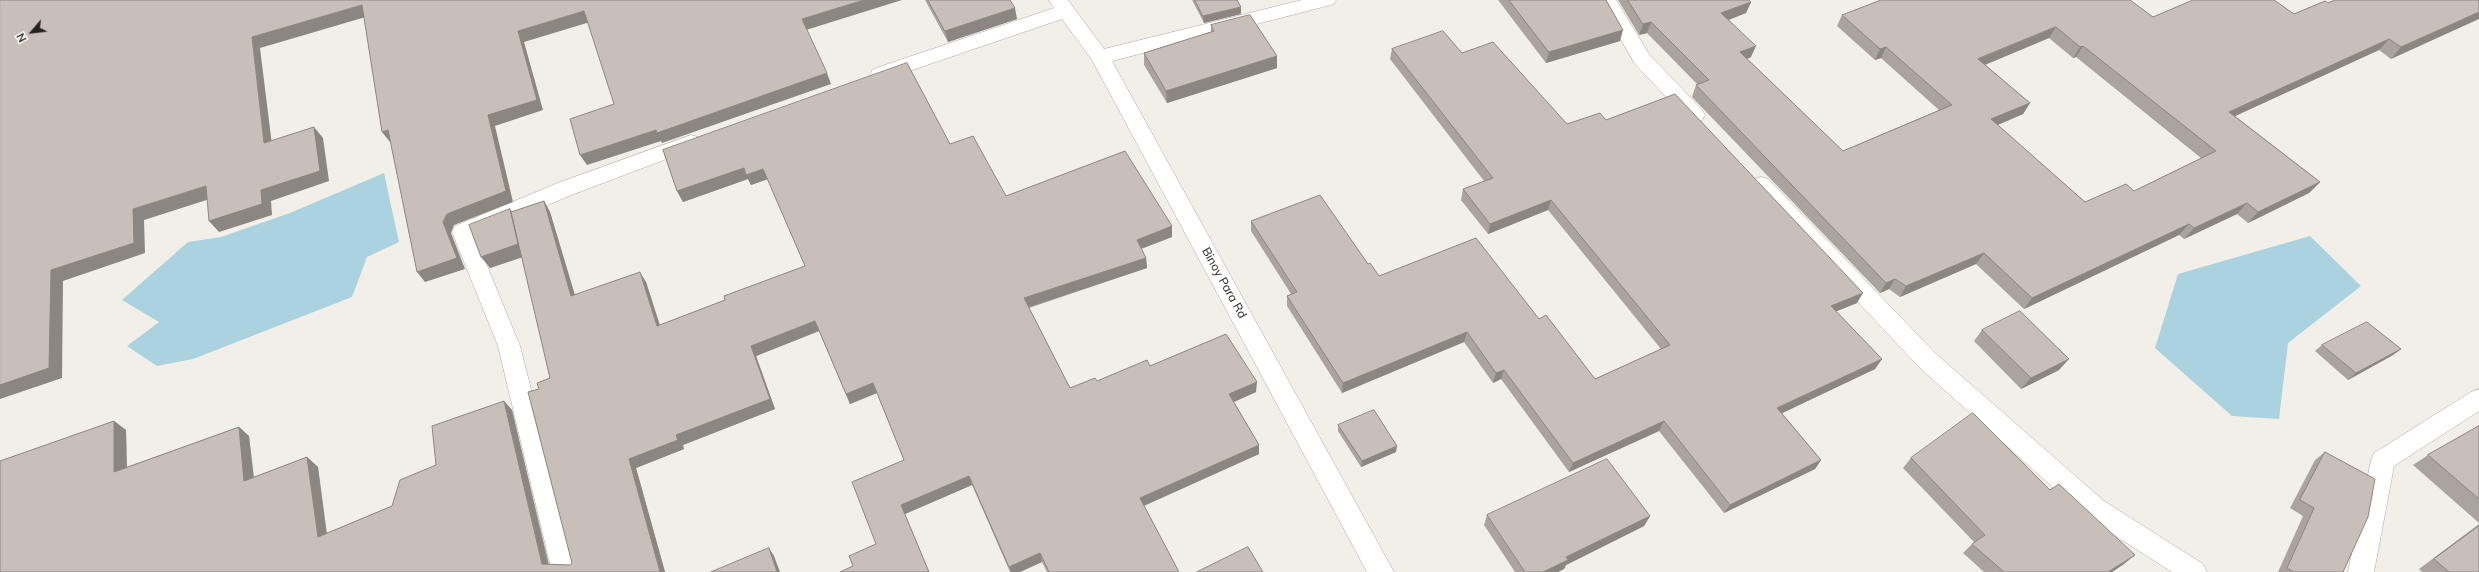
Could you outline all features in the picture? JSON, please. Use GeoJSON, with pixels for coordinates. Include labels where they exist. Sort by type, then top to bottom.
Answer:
{"type":"FeatureCollection","features":[{"type":"Feature","properties":{"kind":"street"},"geometry":{"type":"LineString","coordinates":[[1100,57],[1327,0]]}},
{"type":"Feature","properties":{"kind":"street"},"geometry":{"type":"LineString","coordinates":[[1607,0],[1642,59],[1711,132]]}},
{"type":"Feature","properties":{"kind":"street"},"geometry":{"type":"LineString","coordinates":[[863,80],[1062,5]]}},
{"type":"Feature","properties":{"kind":"street","name":"Binoy Para Rd"},"geometry":{"type":"LineString","coordinates":[[1062,5],[1100,57],[1381,572]]}},
{"type":"Feature","properties":{"kind":"street"},"geometry":{"type":"LineString","coordinates":[[565,572],[508,346],[463,232],[562,190],[708,136]]}},
{"type":"Feature","properties":{"kind":"street"},"geometry":{"type":"LineString","coordinates":[[1749,172],[1927,360],[2095,509],[2194,572]]}},
{"type":"Feature","properties":{"kind":"street"},"geometry":{"type":"LineString","coordinates":[[2361,572],[2383,460],[2479,399]]}},
{"type":"Feature","properties":{"kind":"water"},"geometry":{"type":"Polygon","coordinates":[[[384,173],[399,242],[367,257],[352,297],[193,359],[157,366],[127,346],[159,322],[122,300],[188,242],[221,237],[290,213],[384,173]]]}},
{"type":"Feature","properties":{"kind":"water"},"geometry":{"type":"Polygon","coordinates":[[[2310,236],[2361,286],[2288,343],[2279,419],[2232,416],[2155,348],[2178,274],[2310,236]]]}},
{"type":"Feature","properties":{"kind":"building"},"geometry":{"type":"Polygon","coordinates":[[[0,0],[864,0],[802,19],[827,73],[657,133],[656,130],[580,155],[570,119],[614,104],[584,11],[518,31],[537,100],[488,115],[506,191],[447,214],[443,222],[457,258],[417,272],[388,130],[382,132],[362,5],[252,37],[264,143],[314,127],[320,171],[261,190],[262,204],[209,221],[206,186],[133,209],[134,243],[51,270],[49,368],[0,385],[0,0]]]}},
{"type":"Feature","properties":{"kind":"building"},"geometry":{"type":"Polygon","coordinates":[[[928,0],[1010,0],[1015,8],[945,31],[928,0]]]}},
{"type":"Feature","properties":{"kind":"building"},"geometry":{"type":"Polygon","coordinates":[[[1195,0],[1237,0],[1241,7],[1203,16],[1195,0]]]}},
{"type":"Feature","properties":{"kind":"building"},"geometry":{"type":"Polygon","coordinates":[[[1509,0],[1606,0],[1623,30],[1549,52],[1509,0]]]}},
{"type":"Feature","properties":{"kind":"building"},"geometry":{"type":"Polygon","coordinates":[[[1628,0],[1749,0],[1751,2],[1721,13],[1756,46],[1740,52],[1843,151],[1952,105],[1886,47],[1880,49],[1842,15],[1881,0],[2130,0],[2153,17],[2193,0],[2274,0],[2294,14],[2325,1],[2328,3],[2335,0],[2479,0],[2479,12],[2401,47],[2389,39],[2229,112],[2320,182],[2258,212],[2247,203],[2194,228],[2189,224],[2032,298],[1984,253],[1906,286],[1895,279],[1886,283],[1696,85],[1709,80],[1651,22],[1643,24],[1628,0]],[[2056,27],[1978,59],[2030,103],[1991,119],[2085,202],[2126,184],[2134,191],[2216,151],[2083,46],[2080,47],[2056,27]]]}},
{"type":"Feature","properties":{"kind":"building"},"geometry":{"type":"Polygon","coordinates":[[[1250,15],[1277,56],[1166,91],[1144,53],[1214,31],[1211,25],[1250,15]]]}},
{"type":"Feature","properties":{"kind":"building"},"geometry":{"type":"Polygon","coordinates":[[[1443,31],[1462,53],[1493,42],[1567,124],[1600,113],[1606,120],[1675,94],[1863,293],[1831,306],[1882,359],[1777,408],[1821,460],[1730,505],[1664,421],[1573,463],[1504,370],[1496,373],[1467,332],[1343,383],[1287,296],[1297,292],[1251,221],[1320,195],[1368,264],[1370,263],[1379,276],[1476,238],[1539,319],[1546,315],[1595,379],[1670,345],[1551,200],[1490,224],[1463,189],[1493,178],[1392,49],[1443,31]]]}},
{"type":"Feature","properties":{"kind":"building"},"geometry":{"type":"Polygon","coordinates":[[[907,63],[950,144],[973,136],[1006,196],[1125,151],[1172,226],[1137,240],[1146,258],[1024,298],[1070,388],[1095,378],[1097,381],[1147,360],[1150,366],[1226,334],[1257,382],[1229,394],[1259,445],[1140,498],[1179,572],[1049,572],[1040,553],[1009,567],[969,476],[901,505],[929,572],[840,572],[853,566],[849,556],[876,544],[852,482],[904,460],[873,383],[846,394],[815,321],[751,346],[770,399],[676,435],[678,440],[629,459],[660,572],[0,572],[0,461],[114,421],[114,472],[239,427],[244,481],[307,457],[318,537],[392,506],[400,480],[436,465],[432,426],[504,401],[542,564],[570,565],[572,563],[528,392],[539,389],[537,383],[550,378],[511,212],[544,201],[571,296],[640,272],[657,326],[725,300],[724,296],[805,266],[763,169],[746,175],[744,168],[677,191],[663,150],[907,63]]]}},
{"type":"Feature","properties":{"kind":"building"},"geometry":{"type":"Polygon","coordinates":[[[510,209],[518,244],[481,257],[469,225],[510,209]]]}},
{"type":"Feature","properties":{"kind":"building"},"geometry":{"type":"Polygon","coordinates":[[[2020,311],[2069,359],[2031,378],[1982,330],[2020,311]]]}},
{"type":"Feature","properties":{"kind":"building"},"geometry":{"type":"Polygon","coordinates":[[[2367,322],[2401,349],[2356,373],[2322,345],[2367,322]]]}},
{"type":"Feature","properties":{"kind":"building"},"geometry":{"type":"Polygon","coordinates":[[[1374,410],[1397,446],[1362,461],[1338,425],[1374,410]]]}},
{"type":"Feature","properties":{"kind":"building"},"geometry":{"type":"Polygon","coordinates":[[[1973,413],[2050,490],[2059,484],[2135,555],[2108,572],[2004,572],[1972,544],[1985,535],[1911,458],[1973,413]]]}},
{"type":"Feature","properties":{"kind":"building"},"geometry":{"type":"Polygon","coordinates":[[[2479,426],[2479,499],[2428,455],[2479,426]]]}},
{"type":"Feature","properties":{"kind":"building"},"geometry":{"type":"Polygon","coordinates":[[[2325,452],[2375,479],[2368,517],[2343,572],[2294,572],[2287,568],[2314,508],[2300,500],[2325,452]]]}},
{"type":"Feature","properties":{"kind":"building"},"geometry":{"type":"Polygon","coordinates":[[[1607,459],[1650,516],[1566,557],[1568,560],[1543,572],[1525,572],[1487,515],[1607,459]]]}},
{"type":"Feature","properties":{"kind":"building"},"geometry":{"type":"Polygon","coordinates":[[[2479,526],[2479,572],[2449,572],[2434,559],[2479,526]]]}},
{"type":"Feature","properties":{"kind":"building"},"geometry":{"type":"Polygon","coordinates":[[[1248,547],[1263,572],[1197,572],[1248,547]]]}},
{"type":"Feature","properties":{"kind":"building"},"geometry":{"type":"Polygon","coordinates":[[[769,548],[777,572],[711,572],[769,548]]]}}]}
